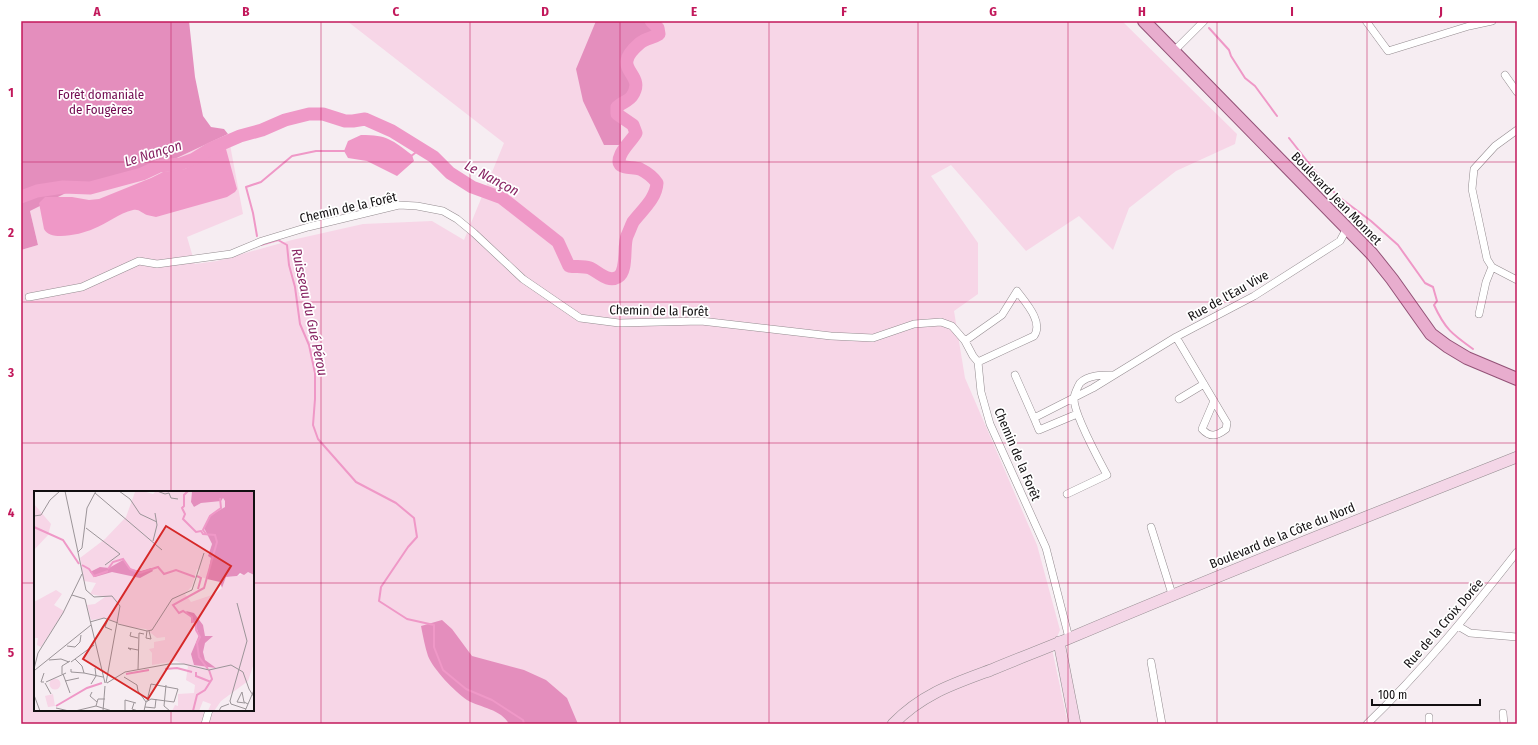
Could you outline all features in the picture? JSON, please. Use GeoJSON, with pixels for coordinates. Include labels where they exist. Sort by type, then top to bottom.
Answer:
{"type":"FeatureCollection","features":[{"type":"Feature","properties":{"kind":"main road","name":"Boulevard Jean Monnet"},"geometry":{"type":"LineString","coordinates":[[1144,21],[1372,254],[1432,334],[1446,346],[1479,364],[1517,380]]}},
{"type":"Feature","properties":{"kind":"main road","name":"Boulevard de la Côte du Nord"},"geometry":{"type":"LineString","coordinates":[[893,724],[902,714],[920,700],[945,688],[1172,594],[1517,456]]}},
{"type":"Feature","properties":{"kind":"main road"},"geometry":{"type":"LineString","coordinates":[[1064,640],[1075,724]]}},
{"type":"Feature","properties":{"kind":"street"},"geometry":{"type":"LineString","coordinates":[[1173,52],[1204,21]]}},
{"type":"Feature","properties":{"kind":"street"},"geometry":{"type":"LineString","coordinates":[[1366,21],[1388,51],[1469,26],[1492,21]]}},
{"type":"Feature","properties":{"kind":"street"},"geometry":{"type":"LineString","coordinates":[[1505,75],[1517,92]]}},
{"type":"Feature","properties":{"kind":"street"},"geometry":{"type":"LineString","coordinates":[[1517,130],[1495,146],[1474,169],[1472,189],[1486,259],[1492,267],[1517,280]]}},
{"type":"Feature","properties":{"kind":"street","name":"Chemin de la Forêt"},"geometry":{"type":"LineString","coordinates":[[29,297],[82,288],[139,261],[157,264],[231,254],[262,241],[308,227],[399,205],[417,206],[443,211],[457,219],[523,279],[580,318],[619,324],[701,321],[831,336],[873,338],[914,324],[941,322],[952,326],[965,341],[978,362],[981,392],[990,424],[1046,548],[1064,640]]}},
{"type":"Feature","properties":{"kind":"street","name":"Rue de l'Eau Vive"},"geometry":{"type":"LineString","coordinates":[[1034,418],[1074,398],[1176,337],[1254,296],[1328,250],[1340,241],[1347,228]]}},
{"type":"Feature","properties":{"kind":"street"},"geometry":{"type":"LineString","coordinates":[[1479,314],[1486,282],[1492,267]]}},
{"type":"Feature","properties":{"kind":"street"},"geometry":{"type":"LineString","coordinates":[[965,341],[1002,315],[1017,291],[1034,318],[1037,328],[1036,333],[1034,336],[978,362]]}},
{"type":"Feature","properties":{"kind":"street"},"geometry":{"type":"LineString","coordinates":[[1176,337],[1204,384],[1227,423],[1226,429],[1219,435],[1213,436],[1206,433],[1202,429],[1214,401]]}},
{"type":"Feature","properties":{"kind":"street"},"geometry":{"type":"LineString","coordinates":[[1015,375],[1039,430],[1077,414]]}},
{"type":"Feature","properties":{"kind":"street","name":"Rue de l'Eau Vive"},"geometry":{"type":"LineString","coordinates":[[1074,398],[1079,384],[1089,378],[1100,375],[1112,375]]}},
{"type":"Feature","properties":{"kind":"street"},"geometry":{"type":"LineString","coordinates":[[1179,398],[1204,384]]}},
{"type":"Feature","properties":{"kind":"street"},"geometry":{"type":"LineString","coordinates":[[1067,494],[1107,475],[1077,414],[1074,398]]}},
{"type":"Feature","properties":{"kind":"street"},"geometry":{"type":"LineString","coordinates":[[1151,527],[1172,594]]}},
{"type":"Feature","properties":{"kind":"street","name":"Rue de la Croix Dorée"},"geometry":{"type":"LineString","coordinates":[[1367,724],[1383,709],[1458,626],[1517,552]]}},
{"type":"Feature","properties":{"kind":"street"},"geometry":{"type":"LineString","coordinates":[[1458,626],[1470,633],[1517,637]]}},
{"type":"Feature","properties":{"kind":"street"},"geometry":{"type":"LineString","coordinates":[[1151,662],[1162,724]]}},
{"type":"Feature","properties":{"kind":"street"},"geometry":{"type":"LineString","coordinates":[[205,724],[209,711]]}},
{"type":"Feature","properties":{"kind":"street"},"geometry":{"type":"LineString","coordinates":[[1503,714],[1504,724]]}},
{"type":"Feature","properties":{"kind":"shaded area"},"geometry":{"type":"Polygon","coordinates":[[[347,21],[1122,21],[1237,134],[1235,144],[1176,171],[1129,208],[1113,250],[1079,216],[1026,251],[951,165],[931,176],[978,243],[978,294],[954,311],[965,378],[1037,545],[1060,630],[1052,649],[1068,724],[21,724],[21,250],[38,245],[30,211],[70,191],[149,171],[228,134],[243,214],[187,237],[195,264],[217,261],[292,240],[363,224],[432,221],[464,240],[504,143],[347,21]]]}},
{"type":"Feature","properties":{"kind":"shaded area"},"geometry":{"type":"Polygon","coordinates":[[[361,135],[378,136],[389,139],[412,155],[414,161],[397,176],[367,161],[348,158],[344,151],[348,141],[361,135]]]}},
{"type":"Feature","properties":{"kind":"shaded area"},"geometry":{"type":"Polygon","coordinates":[[[226,149],[237,189],[227,197],[156,217],[133,210],[98,227],[74,235],[53,235],[47,233],[44,229],[39,203],[45,197],[72,197],[89,200],[99,199],[163,172],[185,169],[220,150],[226,149]]]}},
{"type":"Feature","properties":{"kind":"green space","name":"Forêt domaniale de Fougères"},"geometry":{"type":"Polygon","coordinates":[[[21,21],[189,21],[195,77],[203,116],[211,127],[224,129],[228,134],[149,171],[70,191],[30,211],[38,245],[21,250],[21,21]]]}},
{"type":"Feature","properties":{"kind":"green space"},"geometry":{"type":"Polygon","coordinates":[[[596,21],[655,21],[655,33],[637,48],[630,61],[639,82],[634,96],[621,109],[621,145],[604,145],[583,101],[576,69],[596,21]]]}},
{"type":"Feature","properties":{"kind":"green space"},"geometry":{"type":"Polygon","coordinates":[[[442,620],[452,629],[472,656],[524,670],[546,680],[567,698],[578,724],[509,724],[496,712],[467,700],[445,680],[428,656],[421,626],[442,620]]]}},
{"type":"Feature","properties":{"kind":"waterway","name":"Le Nançon"},"geometry":{"type":"LineString","coordinates":[[21,197],[37,191],[63,187],[90,188],[142,174],[159,166],[180,164],[194,159],[210,149],[240,136],[262,130],[285,120],[309,114],[323,114],[345,121],[365,119],[392,131],[434,157],[450,173],[472,187],[502,198],[558,242],[569,266],[590,268],[611,279],[618,277],[621,274],[624,264],[627,236],[633,222],[654,194],[657,183],[640,169],[624,167],[619,163],[619,159],[624,148],[636,133],[633,125],[617,114],[617,107],[631,98],[636,88],[635,82],[627,66],[627,60],[631,52],[642,41],[659,34],[658,28],[651,21]]}},
{"type":"Feature","properties":{"kind":"waterway"},"geometry":{"type":"LineString","coordinates":[[1209,28],[1229,50],[1231,56],[1245,78],[1255,86],[1277,116]]}},
{"type":"Feature","properties":{"kind":"waterway"},"geometry":{"type":"LineString","coordinates":[[1289,138],[1322,180],[1339,197],[1371,221],[1398,245],[1425,283],[1433,287],[1437,301],[1434,305],[1446,326],[1454,335],[1473,349]]}},
{"type":"Feature","properties":{"kind":"waterway","name":"Ruisseau du Gué Pérou"},"geometry":{"type":"LineString","coordinates":[[410,157],[420,149]]}},
{"type":"Feature","properties":{"kind":"waterway","name":"Ruisseau du Gué Pérou"},"geometry":{"type":"LineString","coordinates":[[257,236],[246,187],[261,182],[292,156],[316,151],[346,151]]}},
{"type":"Feature","properties":{"kind":"waterway","name":"Ruisseau du Gué Pérou"},"geometry":{"type":"LineString","coordinates":[[261,245],[278,240],[287,245],[289,265],[295,287],[300,324],[309,345],[315,373],[313,425],[318,439],[356,482],[396,503],[414,518],[417,537],[408,547],[381,587],[379,601],[407,619],[434,625],[434,647],[443,670],[466,689],[492,700],[523,720],[524,724]]}}]}
